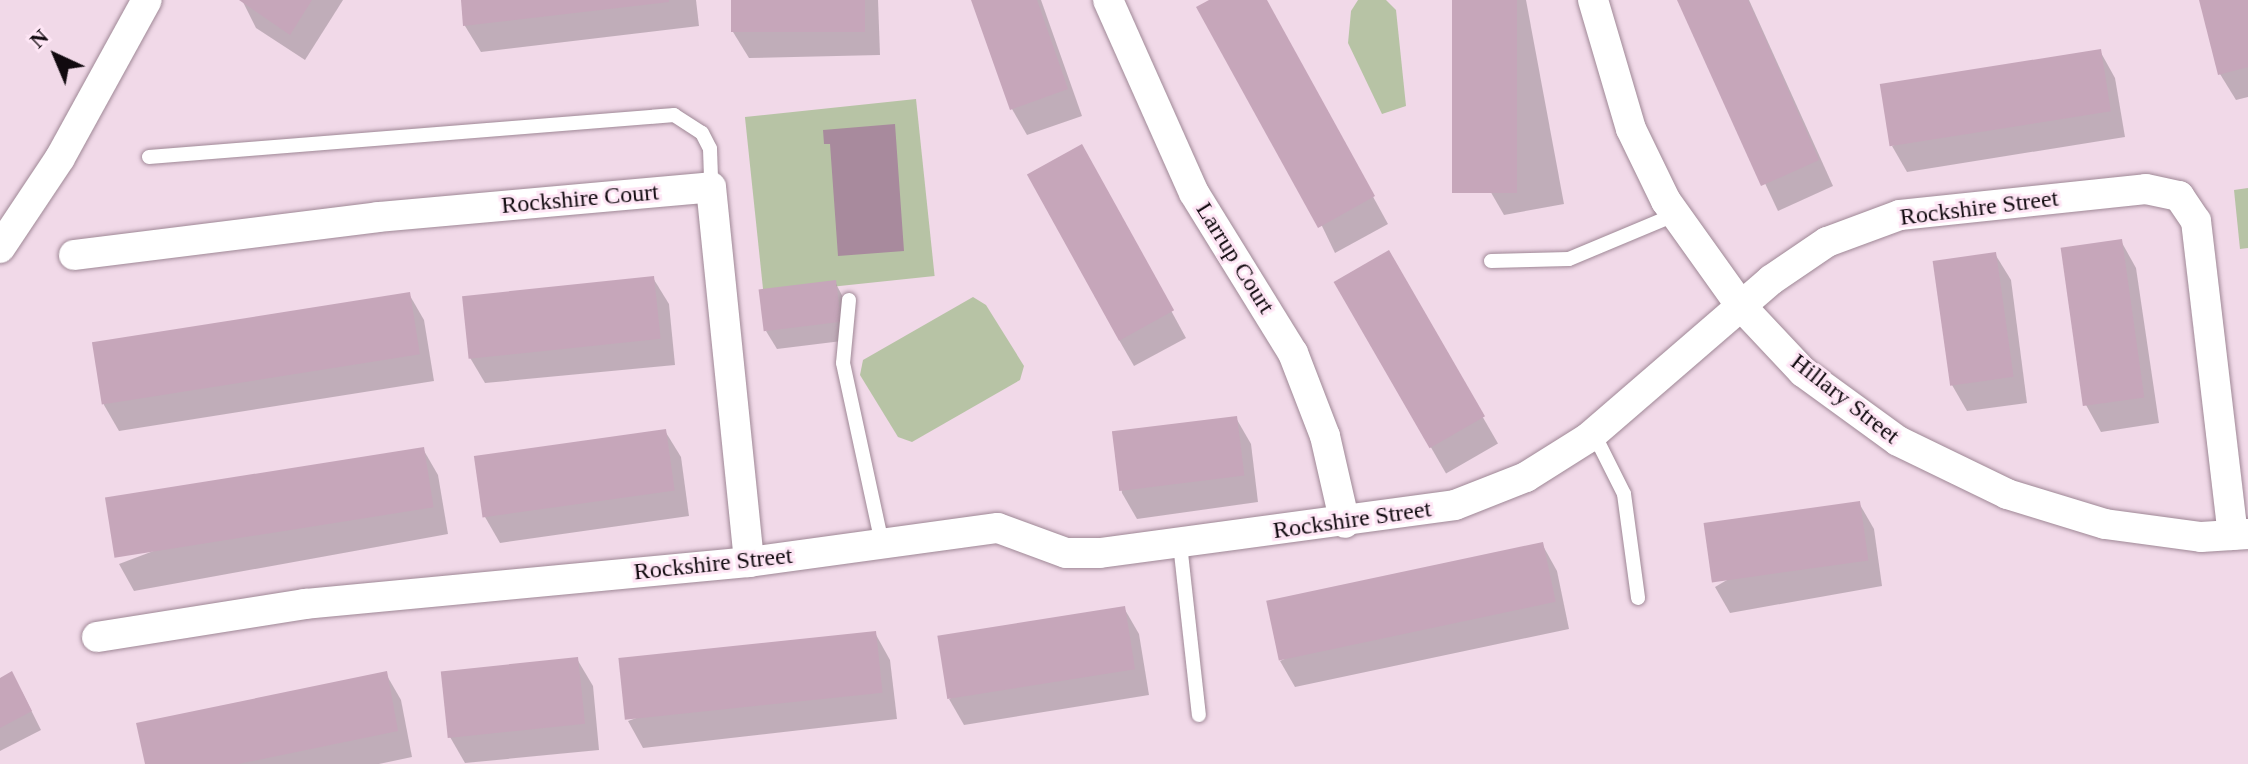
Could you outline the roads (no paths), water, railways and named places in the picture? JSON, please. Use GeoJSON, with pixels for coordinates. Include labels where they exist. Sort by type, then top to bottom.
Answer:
{"type":"FeatureCollection","features":[{"type":"Feature","properties":{"kind":"street"},"geometry":{"type":"LineString","coordinates":[[0,248],[60,158],[147,0]]}},
{"type":"Feature","properties":{"kind":"street","name":"Larrup Court"},"geometry":{"type":"LineString","coordinates":[[1108,0],[1194,193],[1293,353],[1325,436],[1345,523]]}},
{"type":"Feature","properties":{"kind":"street","name":"Hillary Street"},"geometry":{"type":"LineString","coordinates":[[1593,0],[1631,129],[1674,215],[1741,306],[1803,372],[1847,407],[1949,469],[2019,499],[2105,524],[2201,537],[2240,535]]}},
{"type":"Feature","properties":{"kind":"street"},"geometry":{"type":"LineString","coordinates":[[711,187],[749,562]]}},
{"type":"Feature","properties":{"kind":"street","name":"Rockshire Court"},"geometry":{"type":"LineString","coordinates":[[74,255],[378,217],[711,187]]}},
{"type":"Feature","properties":{"kind":"street","name":"Rockshire Street"},"geometry":{"type":"LineString","coordinates":[[97,637],[305,604],[749,562],[998,528],[1066,553],[1180,544],[1455,505],[1489,493],[1594,434],[1741,306],[1827,242],[1900,215],[2146,189],[2179,196],[2196,221],[2240,535]]}},
{"type":"Feature","properties":{"kind":"lane"},"geometry":{"type":"LineString","coordinates":[[149,157],[674,115],[702,133],[710,149],[711,187]]}},
{"type":"Feature","properties":{"kind":"lane"},"geometry":{"type":"LineString","coordinates":[[1491,261],[1569,259],[1674,215]]}},
{"type":"Feature","properties":{"kind":"lane"},"geometry":{"type":"LineString","coordinates":[[849,300],[843,363],[882,544]]}},
{"type":"Feature","properties":{"kind":"lane"},"geometry":{"type":"LineString","coordinates":[[1594,434],[1624,494],[1638,598]]}},
{"type":"Feature","properties":{"kind":"lane"},"geometry":{"type":"LineString","coordinates":[[1180,544],[1199,715]]}}]}
